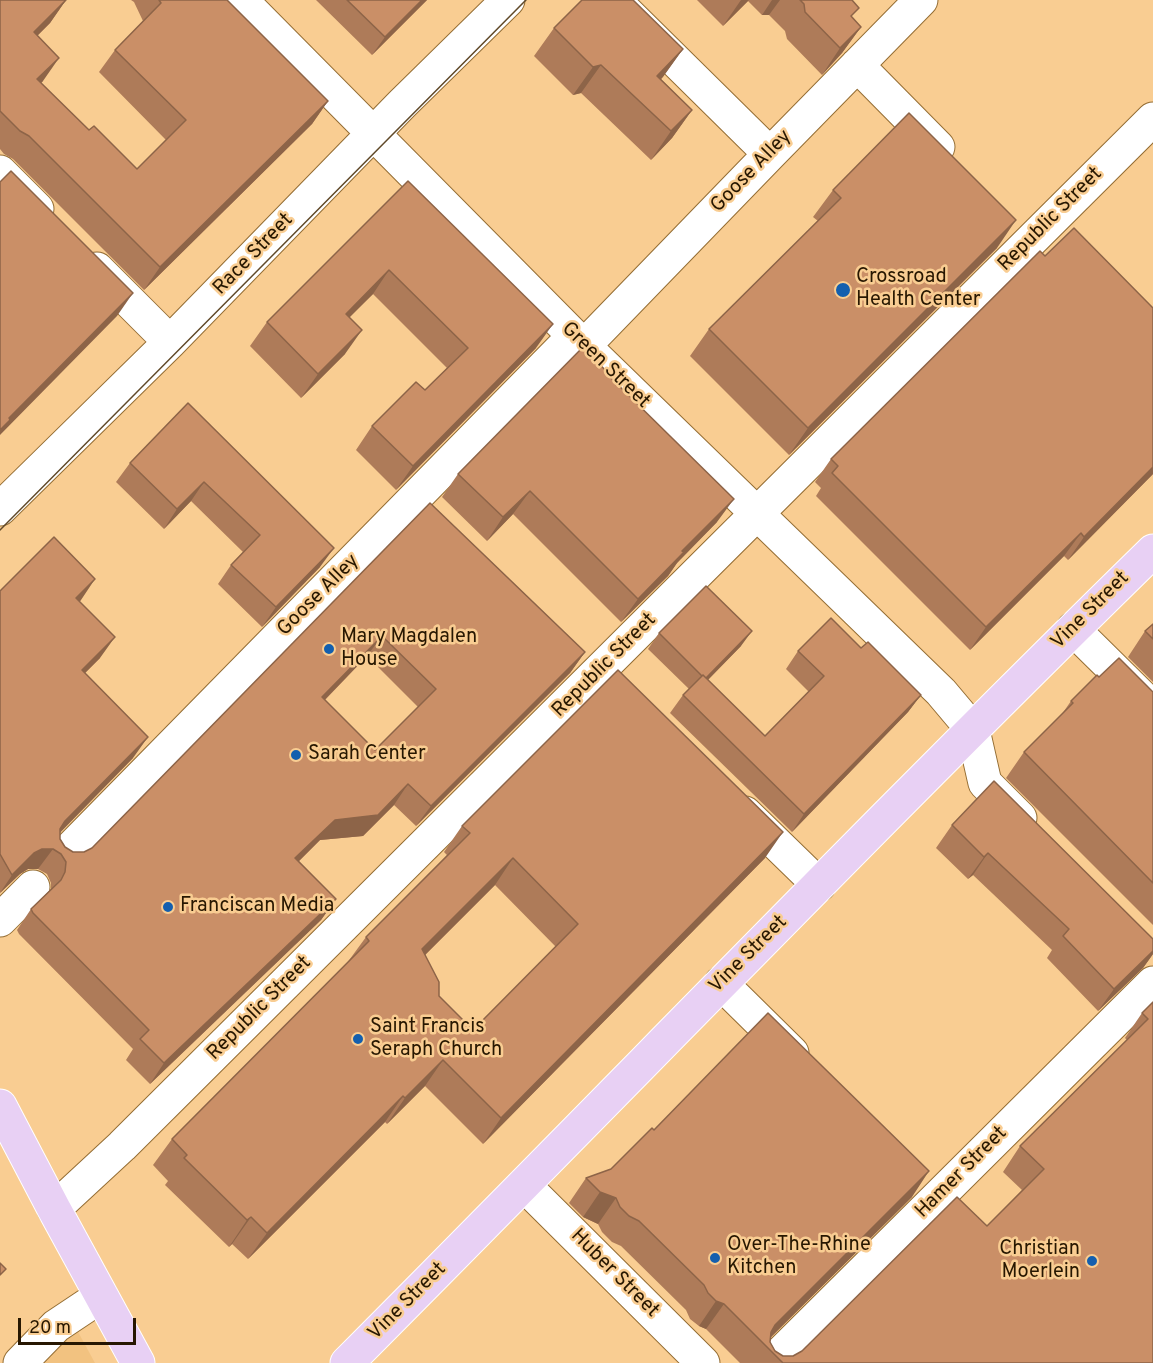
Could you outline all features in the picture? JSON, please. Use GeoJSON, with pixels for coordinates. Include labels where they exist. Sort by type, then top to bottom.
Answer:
{"type":"FeatureCollection","features":[{"type":"Feature","properties":{"kind":"main road","name":"Vine Street"},"geometry":{"type":"LineString","coordinates":[[347,1363],[721,983],[1153,550]]}},
{"type":"Feature","properties":{"kind":"main road"},"geometry":{"type":"LineString","coordinates":[[1,1110],[138,1363]]}},
{"type":"Feature","properties":{"kind":"street","name":"Green Street"},"geometry":{"type":"LineString","coordinates":[[241,0],[579,341],[941,692],[973,730]]}},
{"type":"Feature","properties":{"kind":"street","name":"Race Street"},"geometry":{"type":"LineString","coordinates":[[0,509],[170,342],[373,134],[508,0]]}},
{"type":"Feature","properties":{"kind":"street"},"geometry":{"type":"LineString","coordinates":[[614,0],[770,154]]}},
{"type":"Feature","properties":{"kind":"street","name":"Goose Alley"},"geometry":{"type":"LineString","coordinates":[[64,855],[424,506],[579,341],[770,154],[921,0]]}},
{"type":"Feature","properties":{"kind":"street"},"geometry":{"type":"LineString","coordinates":[[857,65],[956,165]]}},
{"type":"Feature","properties":{"kind":"street","name":"Republic Street"},"geometry":{"type":"LineString","coordinates":[[54,1209],[122,1146],[1153,119]]}},
{"type":"Feature","properties":{"kind":"street"},"geometry":{"type":"LineString","coordinates":[[0,172],[170,342]]}},
{"type":"Feature","properties":{"kind":"street"},"geometry":{"type":"LineString","coordinates":[[1073,628],[1153,708]]}},
{"type":"Feature","properties":{"kind":"street"},"geometry":{"type":"LineString","coordinates":[[572,649],[623,693]]}},
{"type":"Feature","properties":{"kind":"street"},"geometry":{"type":"LineString","coordinates":[[973,730],[985,783],[1044,842]]}},
{"type":"Feature","properties":{"kind":"street"},"geometry":{"type":"LineString","coordinates":[[724,792],[819,885]]}},
{"type":"Feature","properties":{"kind":"street"},"geometry":{"type":"LineString","coordinates":[[0,920],[33,887]]}},
{"type":"Feature","properties":{"kind":"street"},"geometry":{"type":"LineString","coordinates":[[721,983],[814,1074]]}},
{"type":"Feature","properties":{"kind":"street","name":"Hamer Street"},"geometry":{"type":"LineString","coordinates":[[771,1363],[1153,983]]}},
{"type":"Feature","properties":{"kind":"street"},"geometry":{"type":"LineString","coordinates":[[915,1173],[938,1196]]}},
{"type":"Feature","properties":{"kind":"street","name":"Huber Street"},"geometry":{"type":"LineString","coordinates":[[524,1185],[703,1363]]}},
{"type":"Feature","properties":{"kind":"street"},"geometry":{"type":"LineString","coordinates":[[20,1363],[56,1326],[101,1296]]}},
{"type":"Feature","properties":{"kind":"shaded area"},"geometry":{"type":"Polygon","coordinates":[[[64,1306],[95,1363],[7,1363],[64,1306]]]}},
{"type":"Feature","properties":{"kind":"building"},"geometry":{"type":"Polygon","coordinates":[[[0,0],[66,0],[34,32],[59,58],[37,79],[89,130],[94,126],[137,169],[186,120],[115,50],[161,3],[159,0],[227,0],[328,101],[160,267],[29,136],[20,131],[0,111],[0,0]]]}},
{"type":"Feature","properties":{"kind":"building"},"geometry":{"type":"Polygon","coordinates":[[[347,0],[422,0],[385,37],[347,0]]]}},
{"type":"Feature","properties":{"kind":"building"},"geometry":{"type":"Polygon","coordinates":[[[582,0],[633,0],[683,49],[657,76],[692,110],[671,131],[601,65],[593,67],[554,28],[582,0]]]}},
{"type":"Feature","properties":{"kind":"building"},"geometry":{"type":"Polygon","coordinates":[[[800,0],[852,0],[859,8],[851,16],[861,27],[840,48],[805,12],[804,4],[800,0]]]}},
{"type":"Feature","properties":{"kind":"building","name":"Crossroad Health Center"},"geometry":{"type":"Polygon","coordinates":[[[909,113],[1016,220],[808,428],[709,329],[841,198],[833,190],[909,113]]]}},
{"type":"Feature","properties":{"kind":"building"},"geometry":{"type":"Polygon","coordinates":[[[11,171],[133,293],[9,418],[10,420],[0,430],[0,182],[11,171]]]}},
{"type":"Feature","properties":{"kind":"building"},"geometry":{"type":"Polygon","coordinates":[[[408,181],[553,324],[413,466],[372,426],[416,382],[425,390],[468,348],[389,270],[346,314],[362,330],[318,374],[267,322],[408,181]]]}},
{"type":"Feature","properties":{"kind":"building"},"geometry":{"type":"Polygon","coordinates":[[[1074,228],[1153,308],[1153,467],[1084,537],[1081,533],[986,627],[832,473],[838,466],[831,459],[1040,251],[1045,256],[1074,228]]]}},
{"type":"Feature","properties":{"kind":"building"},"geometry":{"type":"Polygon","coordinates":[[[583,347],[608,375],[734,499],[638,599],[530,491],[503,517],[458,474],[583,347]]]}},
{"type":"Feature","properties":{"kind":"building"},"geometry":{"type":"Polygon","coordinates":[[[188,403],[334,548],[276,607],[231,565],[260,535],[204,482],[177,509],[130,463],[188,403]]]}},
{"type":"Feature","properties":{"kind":"building"},"geometry":{"type":"Polygon","coordinates":[[[430,503],[585,652],[431,806],[408,784],[378,815],[335,820],[295,858],[336,899],[164,1063],[140,1039],[149,1030],[31,909],[61,880],[66,862],[61,854],[53,849],[42,849],[34,853],[12,875],[0,854],[0,591],[54,537],[95,579],[76,598],[115,637],[82,670],[148,737],[65,821],[60,829],[60,839],[65,847],[73,852],[84,852],[92,848],[430,503]],[[382,636],[322,697],[375,750],[436,689],[382,636]]]}},
{"type":"Feature","properties":{"kind":"building"},"geometry":{"type":"Polygon","coordinates":[[[706,586],[752,631],[706,678],[659,633],[706,586]]]}},
{"type":"Feature","properties":{"kind":"building"},"geometry":{"type":"Polygon","coordinates":[[[831,618],[861,648],[868,642],[921,695],[804,814],[683,695],[703,675],[765,736],[824,676],[798,651],[831,618]]]}},
{"type":"Feature","properties":{"kind":"building"},"geometry":{"type":"Polygon","coordinates":[[[1153,624],[1153,639],[1145,631],[1153,624]]]}},
{"type":"Feature","properties":{"kind":"building"},"geometry":{"type":"Polygon","coordinates":[[[1119,658],[1153,692],[1153,883],[1024,752],[1073,703],[1071,701],[1097,675],[1099,677],[1119,658]]]}},
{"type":"Feature","properties":{"kind":"building"},"geometry":{"type":"Polygon","coordinates":[[[618,670],[783,832],[501,1118],[443,1060],[405,1098],[403,1096],[267,1233],[251,1217],[247,1220],[184,1158],[187,1155],[172,1139],[369,941],[366,937],[470,833],[462,826],[618,670]],[[513,858],[422,949],[439,982],[439,996],[473,1030],[578,924],[513,858]]]}},
{"type":"Feature","properties":{"kind":"building"},"geometry":{"type":"Polygon","coordinates":[[[994,781],[1153,939],[1153,951],[1114,989],[1063,936],[1069,929],[988,853],[984,857],[952,825],[994,781]]]}},
{"type":"Feature","properties":{"kind":"building"},"geometry":{"type":"Polygon","coordinates":[[[1153,1002],[1153,1363],[783,1363],[724,1304],[716,1301],[704,1285],[639,1221],[629,1216],[620,1207],[616,1198],[600,1192],[586,1178],[611,1169],[652,1128],[654,1130],[768,1013],[929,1171],[775,1325],[771,1332],[770,1342],[775,1351],[783,1356],[793,1356],[802,1351],[957,1197],[987,1226],[1044,1169],[1020,1146],[1148,1019],[1142,1013],[1153,1002]]]}},
{"type":"Feature","properties":{"kind":"building"},"geometry":{"type":"Polygon","coordinates":[[[0,1263],[6,1269],[0,1275],[0,1263]]]}},
{"type":"Feature","properties":{"kind":"tram line"},"geometry":{"type":"LineString","coordinates":[[0,530],[526,0]]}},
{"type":"Feature","properties":{"kind":"place","name":"Crossroad Health Center"},"geometry":{"type":"Point","coordinates":[843,290]}},
{"type":"Feature","properties":{"kind":"place","name":"Mary Magdalen House"},"geometry":{"type":"Point","coordinates":[329,649]}},
{"type":"Feature","properties":{"kind":"place","name":"Sarah Center"},"geometry":{"type":"Point","coordinates":[296,755]}},
{"type":"Feature","properties":{"kind":"place","name":"Franciscan Media"},"geometry":{"type":"Point","coordinates":[168,907]}},
{"type":"Feature","properties":{"kind":"place","name":"Saint Francis Seraph Church"},"geometry":{"type":"Point","coordinates":[358,1039]}},
{"type":"Feature","properties":{"kind":"place","name":"Over-The-Rhine Kitchen"},"geometry":{"type":"Point","coordinates":[715,1258]}},
{"type":"Feature","properties":{"kind":"place","name":"Christian Moerlein"},"geometry":{"type":"Point","coordinates":[1092,1261]}}]}
